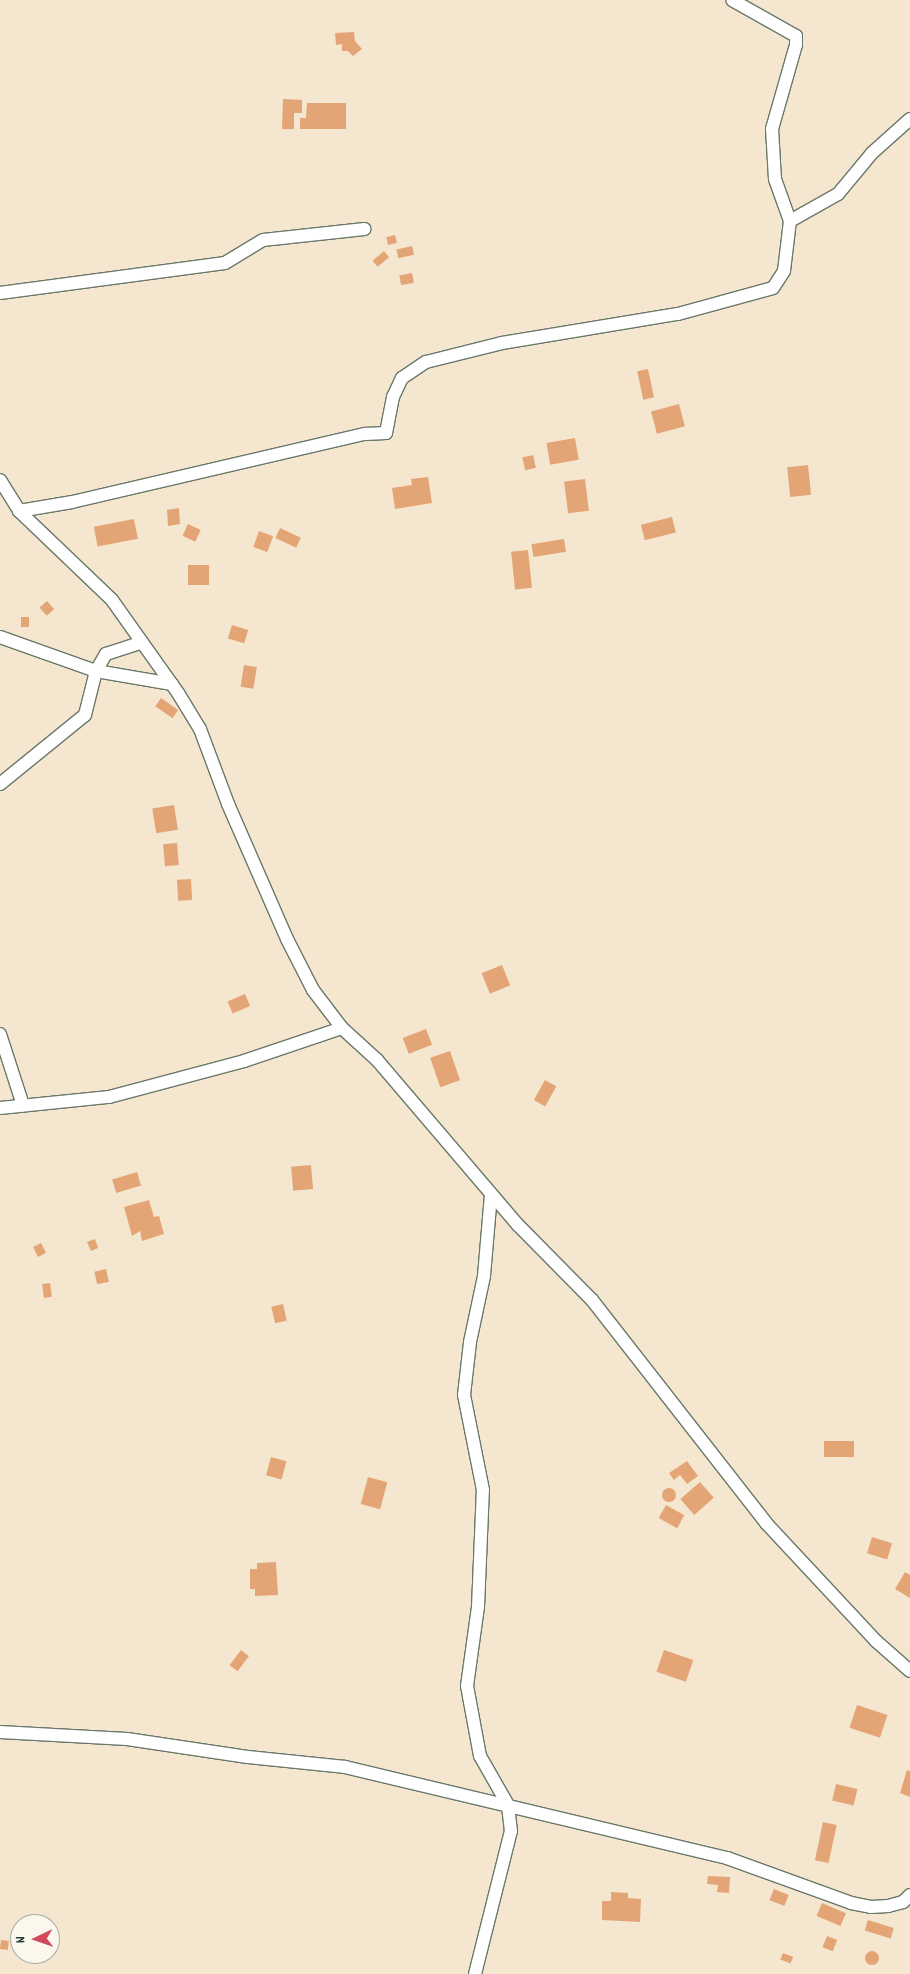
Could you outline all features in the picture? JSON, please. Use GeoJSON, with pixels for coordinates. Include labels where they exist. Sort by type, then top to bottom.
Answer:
{"type":"FeatureCollection","features":[{"type":"Feature","properties":{"kind":"street"},"geometry":{"type":"LineString","coordinates":[[19,511],[72,502],[365,434],[386,433],[393,397],[402,378],[426,362],[502,343],[678,314],[773,288],[784,271],[790,221],[775,178],[772,129],[796,45],[796,36],[732,0]]}},
{"type":"Feature","properties":{"kind":"street"},"geometry":{"type":"LineString","coordinates":[[790,221],[838,194],[872,153],[910,119]]}},
{"type":"Feature","properties":{"kind":"street"},"geometry":{"type":"LineString","coordinates":[[0,293],[225,263],[263,240],[364,229]]}},
{"type":"Feature","properties":{"kind":"street"},"geometry":{"type":"LineString","coordinates":[[1,482],[19,511],[112,600],[172,684],[200,729],[228,804],[287,939],[313,990],[342,1028],[378,1060],[491,1194],[592,1300],[766,1523],[876,1641],[910,1671]]}},
{"type":"Feature","properties":{"kind":"street"},"geometry":{"type":"LineString","coordinates":[[0,637],[96,671],[172,684]]}},
{"type":"Feature","properties":{"kind":"street"},"geometry":{"type":"LineString","coordinates":[[0,784],[85,715],[96,671],[106,654],[142,642]]}},
{"type":"Feature","properties":{"kind":"street"},"geometry":{"type":"LineString","coordinates":[[0,1108],[109,1097],[244,1061],[342,1028]]}},
{"type":"Feature","properties":{"kind":"street"},"geometry":{"type":"LineString","coordinates":[[0,1034],[23,1105]]}},
{"type":"Feature","properties":{"kind":"street"},"geometry":{"type":"LineString","coordinates":[[475,1974],[511,1831],[508,1805],[480,1756],[468,1686],[478,1607],[482,1490],[464,1395],[470,1342],[484,1276],[491,1194]]}},
{"type":"Feature","properties":{"kind":"street"},"geometry":{"type":"LineString","coordinates":[[0,1732],[127,1739],[248,1758],[345,1767],[727,1858],[851,1903],[871,1907],[888,1906],[903,1902],[910,1895]]}},
{"type":"Feature","properties":{"kind":"building"},"geometry":{"type":"Polygon","coordinates":[[[354,32],[355,41],[362,49],[353,56],[348,51],[342,51],[342,44],[336,45],[335,33],[354,32]]]}},
{"type":"Feature","properties":{"kind":"building"},"geometry":{"type":"Polygon","coordinates":[[[283,99],[302,100],[302,113],[294,113],[294,129],[282,129],[283,99]]]}},
{"type":"Feature","properties":{"kind":"building"},"geometry":{"type":"Polygon","coordinates":[[[307,103],[346,103],[346,129],[300,129],[300,118],[306,118],[307,103]]]}},
{"type":"Feature","properties":{"kind":"building"},"geometry":{"type":"Polygon","coordinates":[[[395,235],[397,243],[388,245],[386,237],[395,235]]]}},
{"type":"Feature","properties":{"kind":"building"},"geometry":{"type":"Polygon","coordinates":[[[412,246],[414,255],[398,258],[396,250],[412,246]]]}},
{"type":"Feature","properties":{"kind":"building"},"geometry":{"type":"Polygon","coordinates":[[[384,251],[389,257],[378,267],[373,261],[384,251]]]}},
{"type":"Feature","properties":{"kind":"building"},"geometry":{"type":"Polygon","coordinates":[[[412,273],[414,283],[401,285],[399,275],[412,273]]]}},
{"type":"Feature","properties":{"kind":"building"},"geometry":{"type":"Polygon","coordinates":[[[648,369],[654,397],[643,400],[637,371],[648,369]]]}},
{"type":"Feature","properties":{"kind":"building"},"geometry":{"type":"Polygon","coordinates":[[[679,404],[685,426],[657,434],[651,412],[679,404]]]}},
{"type":"Feature","properties":{"kind":"building"},"geometry":{"type":"Polygon","coordinates":[[[575,438],[579,460],[550,465],[546,443],[575,438]]]}},
{"type":"Feature","properties":{"kind":"building"},"geometry":{"type":"Polygon","coordinates":[[[533,455],[536,468],[525,470],[522,457],[533,455]]]}},
{"type":"Feature","properties":{"kind":"building"},"geometry":{"type":"Polygon","coordinates":[[[808,465],[811,495],[790,497],[787,467],[808,465]]]}},
{"type":"Feature","properties":{"kind":"building"},"geometry":{"type":"Polygon","coordinates":[[[428,477],[432,503],[395,509],[392,488],[412,485],[411,479],[428,477]]]}},
{"type":"Feature","properties":{"kind":"building"},"geometry":{"type":"Polygon","coordinates":[[[585,479],[589,511],[568,513],[564,482],[585,479]]]}},
{"type":"Feature","properties":{"kind":"building"},"geometry":{"type":"Polygon","coordinates":[[[179,508],[180,524],[168,526],[167,510],[179,508]]]}},
{"type":"Feature","properties":{"kind":"building"},"geometry":{"type":"Polygon","coordinates":[[[672,517],[676,533],[645,540],[641,525],[672,517]]]}},
{"type":"Feature","properties":{"kind":"building"},"geometry":{"type":"Polygon","coordinates":[[[134,519],[138,539],[98,546],[94,527],[134,519]]]}},
{"type":"Feature","properties":{"kind":"building"},"geometry":{"type":"Polygon","coordinates":[[[188,524],[201,530],[195,542],[183,536],[188,524]]]}},
{"type":"Feature","properties":{"kind":"building"},"geometry":{"type":"Polygon","coordinates":[[[280,528],[301,538],[296,548],[275,538],[280,528]]]}},
{"type":"Feature","properties":{"kind":"building"},"geometry":{"type":"Polygon","coordinates":[[[259,531],[273,536],[267,552],[253,547],[259,531]]]}},
{"type":"Feature","properties":{"kind":"building"},"geometry":{"type":"Polygon","coordinates":[[[564,539],[566,552],[533,557],[531,544],[564,539]]]}},
{"type":"Feature","properties":{"kind":"building"},"geometry":{"type":"Polygon","coordinates":[[[528,550],[532,588],[515,590],[511,552],[528,550]]]}},
{"type":"Feature","properties":{"kind":"building"},"geometry":{"type":"Polygon","coordinates":[[[188,565],[209,565],[209,585],[188,585],[188,565]]]}},
{"type":"Feature","properties":{"kind":"building"},"geometry":{"type":"Polygon","coordinates":[[[47,601],[54,609],[47,616],[39,608],[47,601]]]}},
{"type":"Feature","properties":{"kind":"building"},"geometry":{"type":"Polygon","coordinates":[[[21,617],[29,617],[29,627],[21,627],[21,617]]]}},
{"type":"Feature","properties":{"kind":"building"},"geometry":{"type":"Polygon","coordinates":[[[232,625],[248,630],[244,643],[228,638],[232,625]]]}},
{"type":"Feature","properties":{"kind":"building"},"geometry":{"type":"Polygon","coordinates":[[[244,665],[257,667],[253,689],[241,687],[244,665]]]}},
{"type":"Feature","properties":{"kind":"building"},"geometry":{"type":"Polygon","coordinates":[[[161,698],[178,710],[172,718],[155,706],[161,698]]]}},
{"type":"Feature","properties":{"kind":"building"},"geometry":{"type":"Polygon","coordinates":[[[174,805],[178,830],[156,833],[152,808],[174,805]]]}},
{"type":"Feature","properties":{"kind":"building"},"geometry":{"type":"Polygon","coordinates":[[[177,843],[179,865],[165,866],[163,844],[177,843]]]}},
{"type":"Feature","properties":{"kind":"building"},"geometry":{"type":"Polygon","coordinates":[[[191,879],[192,900],[178,901],[177,880],[191,879]]]}},
{"type":"Feature","properties":{"kind":"building"},"geometry":{"type":"Polygon","coordinates":[[[502,965],[510,985],[490,994],[482,973],[502,965]]]}},
{"type":"Feature","properties":{"kind":"building"},"geometry":{"type":"Polygon","coordinates":[[[245,994],[250,1006],[233,1013],[228,1001],[245,994]]]}},
{"type":"Feature","properties":{"kind":"building"},"geometry":{"type":"Polygon","coordinates":[[[426,1029],[432,1045],[409,1054],[403,1038],[426,1029]]]}},
{"type":"Feature","properties":{"kind":"building"},"geometry":{"type":"Polygon","coordinates":[[[450,1051],[460,1080],[440,1087],[430,1058],[450,1051]]]}},
{"type":"Feature","properties":{"kind":"building"},"geometry":{"type":"Polygon","coordinates":[[[545,1080],[556,1086],[545,1106],[534,1100],[545,1080]]]}},
{"type":"Feature","properties":{"kind":"building"},"geometry":{"type":"Polygon","coordinates":[[[311,1165],[313,1189],[293,1191],[291,1167],[311,1165]]]}},
{"type":"Feature","properties":{"kind":"building"},"geometry":{"type":"Polygon","coordinates":[[[137,1172],[141,1185],[116,1193],[112,1180],[137,1172]]]}},
{"type":"Feature","properties":{"kind":"building"},"geometry":{"type":"Polygon","coordinates":[[[149,1200],[154,1217],[159,1216],[164,1234],[142,1241],[140,1231],[132,1236],[124,1207],[149,1200]]]}},
{"type":"Feature","properties":{"kind":"building"},"geometry":{"type":"Polygon","coordinates":[[[95,1239],[98,1248],[91,1251],[87,1242],[95,1239]]]}},
{"type":"Feature","properties":{"kind":"building"},"geometry":{"type":"Polygon","coordinates":[[[41,1243],[46,1253],[38,1257],[33,1247],[41,1243]]]}},
{"type":"Feature","properties":{"kind":"building"},"geometry":{"type":"Polygon","coordinates":[[[106,1269],[109,1282],[97,1284],[94,1272],[106,1269]]]}},
{"type":"Feature","properties":{"kind":"building"},"geometry":{"type":"Polygon","coordinates":[[[50,1283],[52,1297],[44,1298],[42,1284],[50,1283]]]}},
{"type":"Feature","properties":{"kind":"building"},"geometry":{"type":"Polygon","coordinates":[[[283,1304],[287,1321],[275,1323],[271,1307],[283,1304]]]}},
{"type":"Feature","properties":{"kind":"building"},"geometry":{"type":"Polygon","coordinates":[[[824,1441],[854,1441],[854,1457],[824,1457],[824,1441]]]}},
{"type":"Feature","properties":{"kind":"building"},"geometry":{"type":"Polygon","coordinates":[[[271,1457],[286,1461],[282,1479],[266,1475],[271,1457]]]}},
{"type":"Feature","properties":{"kind":"building"},"geometry":{"type":"Polygon","coordinates":[[[687,1461],[698,1476],[687,1484],[680,1475],[674,1480],[669,1473],[687,1461]]]}},
{"type":"Feature","properties":{"kind":"building"},"geometry":{"type":"Polygon","coordinates":[[[368,1477],[387,1482],[380,1509],[361,1504],[368,1477]]]}},
{"type":"Feature","properties":{"kind":"building"},"geometry":{"type":"Polygon","coordinates":[[[700,1482],[714,1498],[694,1515],[680,1499],[700,1482]]]}},
{"type":"Feature","properties":{"kind":"building"},"geometry":{"type":"Polygon","coordinates":[[[669,1488],[674,1490],[676,1495],[674,1500],[669,1502],[664,1500],[662,1495],[664,1490],[669,1488]]]}},
{"type":"Feature","properties":{"kind":"building"},"geometry":{"type":"Polygon","coordinates":[[[666,1505],[684,1515],[677,1528],[659,1518],[666,1505]]]}},
{"type":"Feature","properties":{"kind":"building"},"geometry":{"type":"Polygon","coordinates":[[[872,1537],[892,1543],[887,1559],[867,1553],[872,1537]]]}},
{"type":"Feature","properties":{"kind":"building"},"geometry":{"type":"Polygon","coordinates":[[[276,1562],[278,1595],[255,1596],[255,1589],[250,1589],[250,1569],[257,1569],[257,1563],[276,1562]]]}},
{"type":"Feature","properties":{"kind":"building"},"geometry":{"type":"Polygon","coordinates":[[[905,1572],[910,1575],[910,1598],[895,1589],[905,1572]]]}},
{"type":"Feature","properties":{"kind":"building"},"geometry":{"type":"Polygon","coordinates":[[[241,1650],[249,1656],[238,1671],[230,1665],[241,1650]]]}},
{"type":"Feature","properties":{"kind":"building"},"geometry":{"type":"Polygon","coordinates":[[[664,1650],[693,1660],[686,1682],[657,1672],[664,1650]]]}},
{"type":"Feature","properties":{"kind":"building"},"geometry":{"type":"Polygon","coordinates":[[[857,1705],[887,1715],[880,1738],[850,1728],[857,1705]]]}},
{"type":"Feature","properties":{"kind":"building"},"geometry":{"type":"Polygon","coordinates":[[[907,1770],[910,1771],[910,1797],[900,1793],[907,1770]]]}},
{"type":"Feature","properties":{"kind":"building"},"geometry":{"type":"Polygon","coordinates":[[[836,1784],[857,1789],[854,1806],[832,1801],[836,1784]]]}},
{"type":"Feature","properties":{"kind":"building"},"geometry":{"type":"Polygon","coordinates":[[[823,1822],[837,1825],[829,1863],[815,1860],[823,1822]]]}},
{"type":"Feature","properties":{"kind":"building"},"geometry":{"type":"Polygon","coordinates":[[[708,1876],[730,1877],[729,1893],[717,1892],[718,1885],[707,1884],[708,1876]]]}},
{"type":"Feature","properties":{"kind":"building"},"geometry":{"type":"Polygon","coordinates":[[[774,1889],[789,1895],[784,1906],[770,1900],[774,1889]]]}},
{"type":"Feature","properties":{"kind":"building"},"geometry":{"type":"Polygon","coordinates":[[[611,1892],[628,1893],[628,1898],[641,1899],[640,1922],[602,1920],[602,1901],[611,1901],[611,1892]]]}},
{"type":"Feature","properties":{"kind":"building"},"geometry":{"type":"Polygon","coordinates":[[[822,1903],[846,1913],[840,1926],[817,1916],[822,1903]]]}},
{"type":"Feature","properties":{"kind":"building"},"geometry":{"type":"Polygon","coordinates":[[[868,1920],[894,1928],[891,1938],[865,1931],[868,1920]]]}},
{"type":"Feature","properties":{"kind":"building"},"geometry":{"type":"Polygon","coordinates":[[[827,1936],[837,1940],[833,1951],[823,1947],[827,1936]]]}},
{"type":"Feature","properties":{"kind":"building"},"geometry":{"type":"Polygon","coordinates":[[[1,1940],[9,1941],[8,1950],[0,1949],[1,1940]]]}},
{"type":"Feature","properties":{"kind":"building"},"geometry":{"type":"Polygon","coordinates":[[[872,1951],[877,1953],[879,1958],[877,1963],[872,1965],[867,1963],[865,1958],[867,1953],[872,1951]]]}},
{"type":"Feature","properties":{"kind":"building"},"geometry":{"type":"Polygon","coordinates":[[[783,1953],[793,1957],[791,1964],[780,1959],[783,1953]]]}}]}
